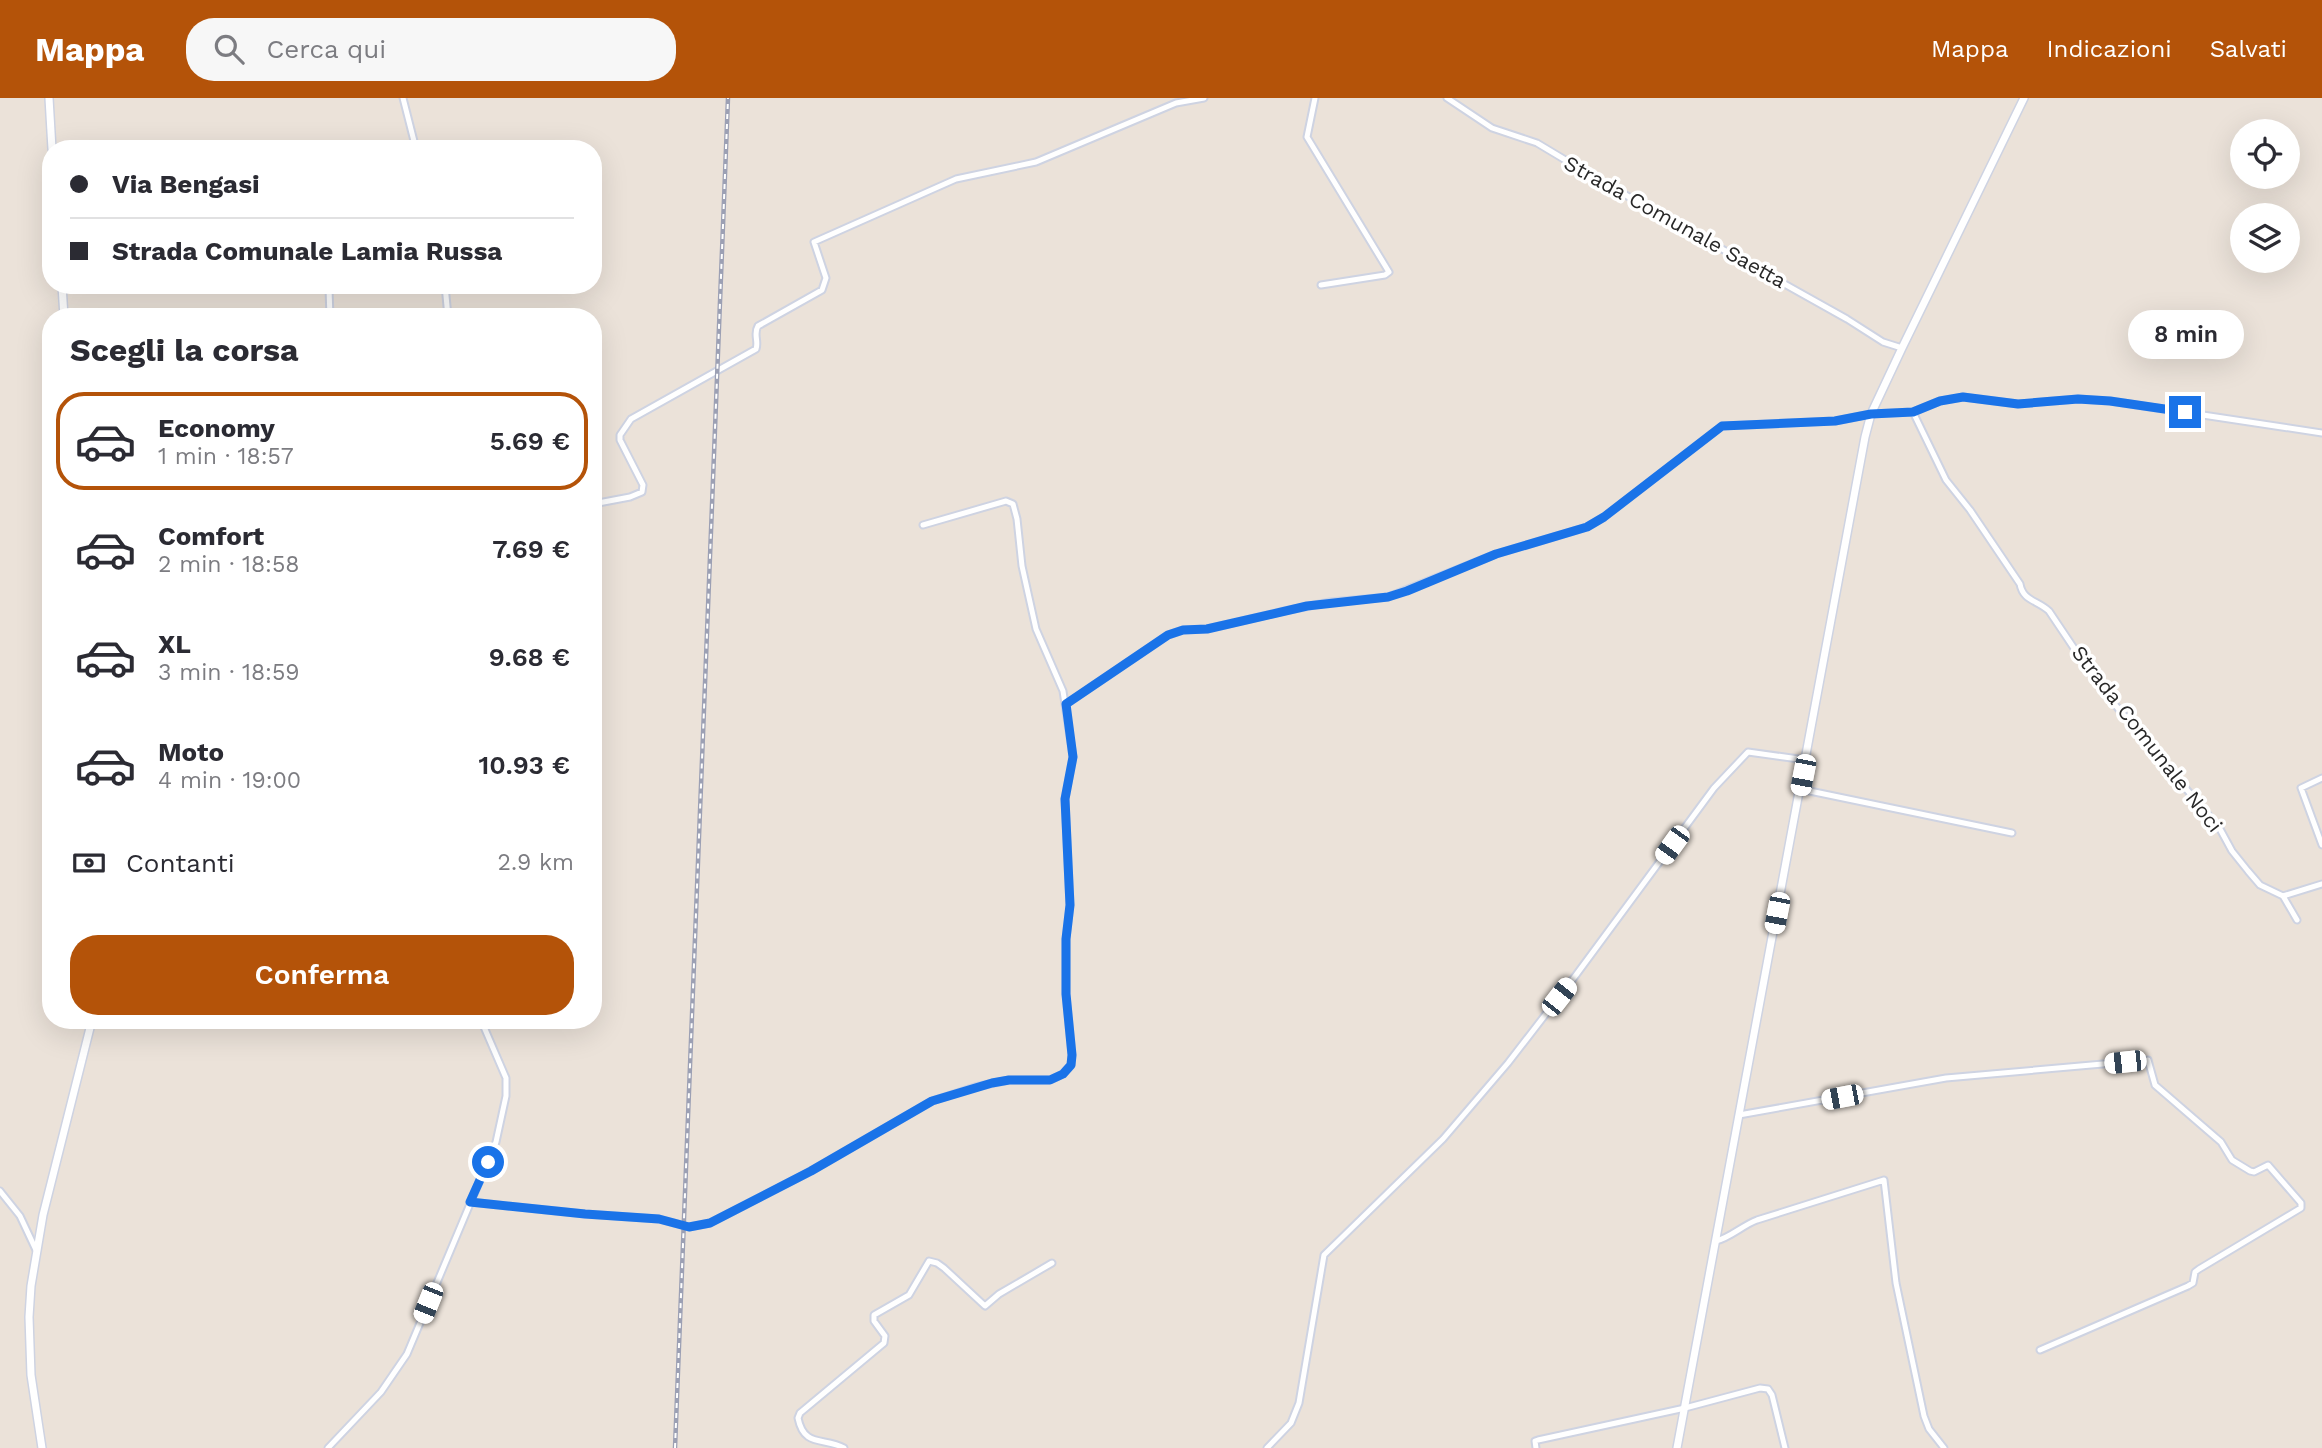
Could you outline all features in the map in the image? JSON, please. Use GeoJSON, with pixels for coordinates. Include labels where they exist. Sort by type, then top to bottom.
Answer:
{"type":"FeatureCollection","features":[{"type":"Feature","properties":{"kind":"street"},"geometry":{"type":"LineString","coordinates":[[49,98],[51,140]]}},
{"type":"Feature","properties":{"kind":"street"},"geometry":{"type":"LineString","coordinates":[[403,98],[414,140]]}},
{"type":"Feature","properties":{"kind":"street"},"geometry":{"type":"LineString","coordinates":[[602,502],[642,492],[643,485],[620,440],[625,426],[632,419],[756,349],[758,345],[755,334],[758,326],[822,290],[826,278],[814,242],[956,179],[1036,162],[1176,103],[1204,98]]}},
{"type":"Feature","properties":{"kind":"street"},"geometry":{"type":"LineString","coordinates":[[1315,98],[1307,137],[1389,272],[1385,275],[1321,285]]}},
{"type":"Feature","properties":{"kind":"street","name":"Strada Comunale Saetta"},"geometry":{"type":"LineString","coordinates":[[1447,98],[1492,128],[1537,144],[1884,342],[1902,348]]}},
{"type":"Feature","properties":{"kind":"street"},"geometry":{"type":"LineString","coordinates":[[1677,1448],[1871,414],[2024,98]]}},
{"type":"Feature","properties":{"kind":"street"},"geometry":{"type":"LineString","coordinates":[[1066,704],[1168,635],[1330,602],[1388,597],[1496,554],[1587,527],[1604,517],[1722,426],[1835,421],[1871,414],[1913,412],[1940,401],[1963,397],[2018,404],[2094,400],[2322,433]]}},
{"type":"Feature","properties":{"kind":"street","name":"Strada Comunale Noci"},"geometry":{"type":"LineString","coordinates":[[1913,412],[1946,480],[2006,563],[2020,584],[2022,593],[2031,601],[2041,603],[2049,611],[2100,687],[2220,829],[2232,851],[2260,885],[2283,896],[2297,920]]}},
{"type":"Feature","properties":{"kind":"street"},"geometry":{"type":"LineString","coordinates":[[470,1202],[659,1219],[689,1227],[710,1223],[811,1171],[932,1101],[1009,1080],[1050,1080],[1063,1074],[1071,1065],[1066,994],[1066,939],[1070,905],[1065,799],[1073,757],[1066,704],[1036,629],[1022,566],[1013,504],[1006,500],[923,525]]}},
{"type":"Feature","properties":{"kind":"street"},"geometry":{"type":"LineString","coordinates":[[1267,1448],[1291,1423],[1299,1404],[1324,1255],[1443,1139],[1468,1111],[1576,975],[1714,788],[1748,751],[1806,760]]}},
{"type":"Feature","properties":{"kind":"street"},"geometry":{"type":"LineString","coordinates":[[2322,778],[2301,788],[2322,845]]}},
{"type":"Feature","properties":{"kind":"street"},"geometry":{"type":"LineString","coordinates":[[1800,789],[2012,833]]}},
{"type":"Feature","properties":{"kind":"street"},"geometry":{"type":"LineString","coordinates":[[2283,896],[2322,884]]}},
{"type":"Feature","properties":{"kind":"street"},"geometry":{"type":"LineString","coordinates":[[42,1448],[31,1375],[31,1286],[36,1250],[90,1029]]}},
{"type":"Feature","properties":{"kind":"street"},"geometry":{"type":"LineString","coordinates":[[328,1448],[381,1392],[407,1354],[496,1142],[506,1096],[506,1078],[485,1029]]}},
{"type":"Feature","properties":{"kind":"street"},"geometry":{"type":"LineString","coordinates":[[1739,1115],[1946,1078],[2148,1060],[2155,1085],[2221,1142],[2232,1160],[2254,1172],[2268,1165],[2301,1203],[2301,1208],[2199,1269],[2195,1272],[2193,1283],[2188,1286],[2040,1350]]}},
{"type":"Feature","properties":{"kind":"street"},"geometry":{"type":"LineString","coordinates":[[1716,1241],[1757,1220],[1884,1180],[1896,1283],[1924,1416],[1928,1429],[1944,1448]]}},
{"type":"Feature","properties":{"kind":"street"},"geometry":{"type":"LineString","coordinates":[[0,1191],[20,1216],[36,1250]]}},
{"type":"Feature","properties":{"kind":"street"},"geometry":{"type":"LineString","coordinates":[[844,1448],[812,1442],[805,1435],[798,1418],[800,1413],[884,1343],[885,1336],[874,1321],[874,1315],[909,1295],[929,1261],[944,1268],[985,1306],[999,1294],[1052,1263]]}},
{"type":"Feature","properties":{"kind":"street"},"geometry":{"type":"LineString","coordinates":[[1536,1448],[1535,1441],[1538,1440],[1685,1408],[1760,1388],[1768,1389],[1772,1395],[1785,1448]]}},
{"type":"Feature","properties":{"kind":"railway"},"geometry":{"type":"LineString","coordinates":[[675,1448],[728,98]]}},
{"type":"Feature","properties":{"kind":"route"},"geometry":{"type":"LineString","coordinates":[[488,1162],[470,1202],[659,1219],[689,1227],[710,1223],[811,1171],[932,1101],[992,1083],[1009,1080],[1050,1080],[1063,1074],[1071,1065],[1072,1055],[1066,994],[1066,939],[1070,905],[1065,799],[1073,757],[1066,704],[1168,635],[1330,602],[1388,597],[1496,554],[1587,527],[1604,517],[1722,426],[1835,421],[1871,414],[1891,415],[1913,412],[1940,401],[1963,397],[2018,404],[2078,399],[2110,401],[2185,412]]}}]}
